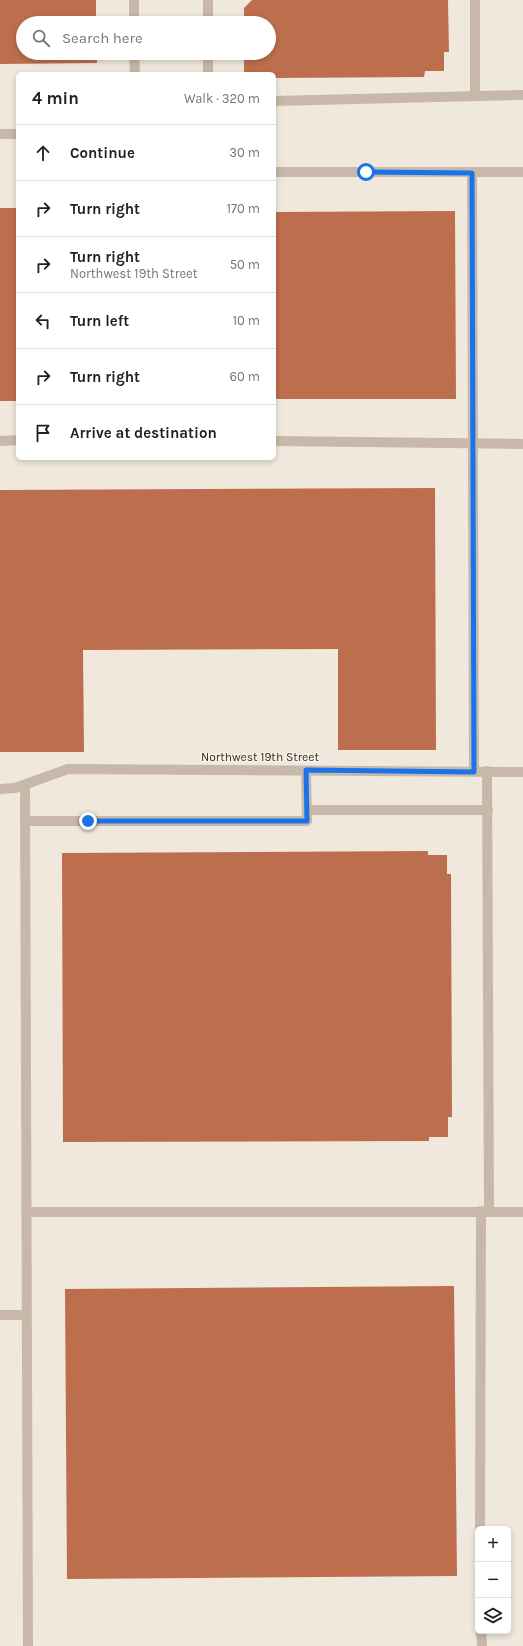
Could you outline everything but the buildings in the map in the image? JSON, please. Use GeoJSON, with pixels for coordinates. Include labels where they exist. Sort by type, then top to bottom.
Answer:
{"type":"FeatureCollection","features":[{"type":"Feature","properties":{"kind":"lane"},"geometry":{"type":"LineString","coordinates":[[134,0],[134,16]]}},
{"type":"Feature","properties":{"kind":"lane"},"geometry":{"type":"LineString","coordinates":[[208,0],[208,16]]}},
{"type":"Feature","properties":{"kind":"lane"},"geometry":{"type":"LineString","coordinates":[[475,0],[475,96]]}},
{"type":"Feature","properties":{"kind":"lane"},"geometry":{"type":"LineString","coordinates":[[134,60],[134,72]]}},
{"type":"Feature","properties":{"kind":"lane"},"geometry":{"type":"LineString","coordinates":[[208,60],[208,72]]}},
{"type":"Feature","properties":{"kind":"lane"},"geometry":{"type":"LineString","coordinates":[[276,101],[523,95]]}},
{"type":"Feature","properties":{"kind":"lane"},"geometry":{"type":"LineString","coordinates":[[0,134],[16,134]]}},
{"type":"Feature","properties":{"kind":"lane"},"geometry":{"type":"LineString","coordinates":[[276,172],[523,172]]}},
{"type":"Feature","properties":{"kind":"lane"},"geometry":{"type":"LineString","coordinates":[[472,173],[474,772]]}},
{"type":"Feature","properties":{"kind":"lane"},"geometry":{"type":"LineString","coordinates":[[0,440],[16,440]]}},
{"type":"Feature","properties":{"kind":"lane"},"geometry":{"type":"LineString","coordinates":[[276,441],[523,444]]}},
{"type":"Feature","properties":{"kind":"lane","name":"Northwest 19th Street"},"geometry":{"type":"LineString","coordinates":[[0,789],[15,788],[68,769],[523,772]]}},
{"type":"Feature","properties":{"kind":"lane"},"geometry":{"type":"LineString","coordinates":[[25,821],[307,821],[306,770]]}},
{"type":"Feature","properties":{"kind":"lane"},"geometry":{"type":"LineString","coordinates":[[480,1526],[485,1211],[487,771]]}},
{"type":"Feature","properties":{"kind":"lane"},"geometry":{"type":"LineString","coordinates":[[25,785],[28,1646]]}},
{"type":"Feature","properties":{"kind":"lane"},"geometry":{"type":"LineString","coordinates":[[307,810],[488,810]]}},
{"type":"Feature","properties":{"kind":"lane"},"geometry":{"type":"LineString","coordinates":[[26,1212],[523,1212]]}},
{"type":"Feature","properties":{"kind":"lane"},"geometry":{"type":"LineString","coordinates":[[0,1315],[26,1315]]}},
{"type":"Feature","properties":{"kind":"lane"},"geometry":{"type":"LineString","coordinates":[[481,1634],[482,1646]]}},
{"type":"Feature","properties":{"kind":"route"},"geometry":{"type":"LineString","coordinates":[[88,821],[307,821],[306,770],[474,772],[472,173],[366,172]]}}]}
